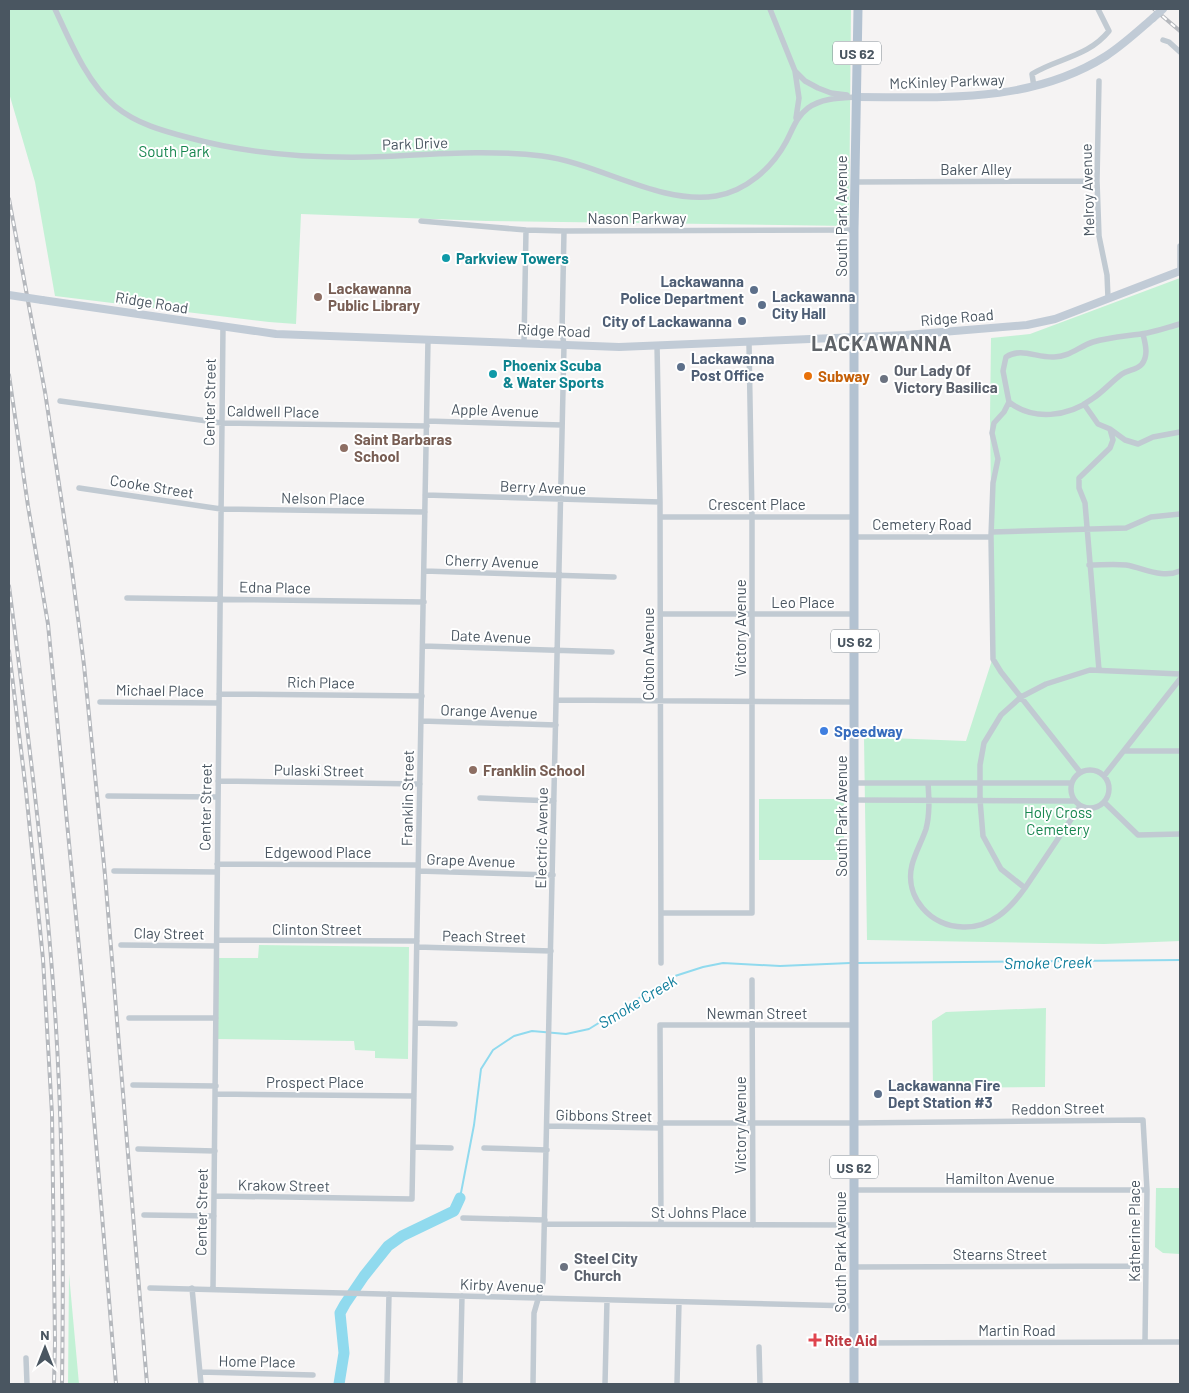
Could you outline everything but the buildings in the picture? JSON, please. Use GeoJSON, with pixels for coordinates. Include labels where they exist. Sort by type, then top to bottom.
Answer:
{"type":"FeatureCollection","features":[{"type":"Feature","properties":{"kind":"main road","name":"South Park Avenue"},"geometry":{"type":"LineString","coordinates":[[854,1384],[854,230],[858,9]]}},
{"type":"Feature","properties":{"kind":"main road","name":"McKinley Parkway"},"geometry":{"type":"LineString","coordinates":[[857,97],[983,96],[1034,87],[1066,76],[1098,61],[1117,48],[1163,9]]}},
{"type":"Feature","properties":{"kind":"main road","name":"Ridge Road"},"geometry":{"type":"LineString","coordinates":[[9,295],[276,334],[619,347],[855,338],[1027,325],[1055,318],[1180,271]]}},
{"type":"Feature","properties":{"kind":"street","name":"Park Drive"},"geometry":{"type":"LineString","coordinates":[[55,9],[88,73],[114,105],[128,115],[150,126],[178,135],[207,143],[252,150],[327,157],[480,154],[541,156],[565,160],[648,188],[702,197],[730,192],[741,188],[757,178],[780,152],[792,130],[800,98],[795,71],[770,9]]}},
{"type":"Feature","properties":{"kind":"street"},"geometry":{"type":"LineString","coordinates":[[1034,87],[1032,74],[1092,47],[1109,31],[1098,9]]}},
{"type":"Feature","properties":{"kind":"street"},"geometry":{"type":"LineString","coordinates":[[1163,40],[1169,42],[1180,52]]}},
{"type":"Feature","properties":{"kind":"street","name":"Park Drive"},"geometry":{"type":"LineString","coordinates":[[795,71],[805,82],[818,88],[857,97]]}},
{"type":"Feature","properties":{"kind":"street","name":"Melroy Avenue"},"geometry":{"type":"LineString","coordinates":[[1099,81],[1097,181],[1099,236],[1107,274],[1108,298]]}},
{"type":"Feature","properties":{"kind":"street"},"geometry":{"type":"LineString","coordinates":[[796,118],[809,107],[820,102],[830,99],[857,97]]}},
{"type":"Feature","properties":{"kind":"street","name":"Baker Alley"},"geometry":{"type":"LineString","coordinates":[[855,182],[1097,181]]}},
{"type":"Feature","properties":{"kind":"street","name":"Nason Parkway"},"geometry":{"type":"LineString","coordinates":[[421,221],[526,230],[564,231],[854,230]]}},
{"type":"Feature","properties":{"kind":"street"},"geometry":{"type":"LineString","coordinates":[[524,343],[526,230]]}},
{"type":"Feature","properties":{"kind":"street","name":"Electric Avenue"},"geometry":{"type":"LineString","coordinates":[[532,1384],[534,1313],[543,1282],[547,1150],[564,345],[562,332],[564,231]]}},
{"type":"Feature","properties":{"kind":"street"},"geometry":{"type":"LineString","coordinates":[[1180,246],[1180,271]]}},
{"type":"Feature","properties":{"kind":"street"},"geometry":{"type":"LineString","coordinates":[[1080,772],[1000,672],[992,659],[991,535],[993,484],[998,459],[992,433],[994,423],[1004,412],[1009,402],[1003,371],[1006,357],[1012,353],[1031,353],[1054,357],[1072,353],[1092,342],[1143,334],[1180,324]]}},
{"type":"Feature","properties":{"kind":"street","name":"Center Street"},"geometry":{"type":"LineString","coordinates":[[213,1288],[223,326]]}},
{"type":"Feature","properties":{"kind":"street"},"geometry":{"type":"LineString","coordinates":[[1009,402],[1016,408],[1043,415],[1053,415],[1084,404],[1124,372],[1137,368],[1143,363],[1146,353],[1143,334]]}},
{"type":"Feature","properties":{"kind":"street","name":"Franklin Street"},"geometry":{"type":"LineString","coordinates":[[354,1198],[412,1199],[428,340]]}},
{"type":"Feature","properties":{"kind":"street","name":"Victory Avenue"},"geometry":{"type":"LineString","coordinates":[[661,913],[752,912],[752,517],[749,343]]}},
{"type":"Feature","properties":{"kind":"street","name":"Colton Avenue"},"geometry":{"type":"LineString","coordinates":[[657,345],[661,614],[661,963]]}},
{"type":"Feature","properties":{"kind":"street","name":"Caldwell Place"},"geometry":{"type":"LineString","coordinates":[[60,401],[222,423],[427,423]]}},
{"type":"Feature","properties":{"kind":"street"},"geometry":{"type":"LineString","coordinates":[[1084,404],[1098,424],[1110,429],[1125,440],[1138,444],[1153,437],[1180,432]]}},
{"type":"Feature","properties":{"kind":"street","name":"Apple Avenue"},"geometry":{"type":"LineString","coordinates":[[427,423],[562,425]]}},
{"type":"Feature","properties":{"kind":"street"},"geometry":{"type":"LineString","coordinates":[[1099,670],[1085,503],[1078,488],[1079,478],[1110,448],[1113,440],[1110,429]]}},
{"type":"Feature","properties":{"kind":"street","name":"Cooke Street"},"geometry":{"type":"LineString","coordinates":[[79,488],[221,509]]}},
{"type":"Feature","properties":{"kind":"street","name":"Berry Avenue"},"geometry":{"type":"LineString","coordinates":[[426,495],[660,502]]}},
{"type":"Feature","properties":{"kind":"street","name":"Nelson Place"},"geometry":{"type":"LineString","coordinates":[[221,509],[425,512]]}},
{"type":"Feature","properties":{"kind":"street","name":"Cemetery Road"},"geometry":{"type":"LineString","coordinates":[[855,537],[991,535],[1086,528],[1126,528],[1151,517],[1180,514]]}},
{"type":"Feature","properties":{"kind":"street","name":"Crescent Place"},"geometry":{"type":"LineString","coordinates":[[660,517],[854,517]]}},
{"type":"Feature","properties":{"kind":"street"},"geometry":{"type":"LineString","coordinates":[[1089,566],[1125,565],[1162,574],[1174,574],[1180,571]]}},
{"type":"Feature","properties":{"kind":"street","name":"Cherry Avenue"},"geometry":{"type":"LineString","coordinates":[[424,571],[614,577]]}},
{"type":"Feature","properties":{"kind":"street","name":"Edna Place"},"geometry":{"type":"LineString","coordinates":[[127,598],[424,602]]}},
{"type":"Feature","properties":{"kind":"street","name":"Leo Place"},"geometry":{"type":"LineString","coordinates":[[661,614],[855,614]]}},
{"type":"Feature","properties":{"kind":"street","name":"Date Avenue"},"geometry":{"type":"LineString","coordinates":[[423,646],[612,652]]}},
{"type":"Feature","properties":{"kind":"street"},"geometry":{"type":"LineString","coordinates":[[1025,888],[1001,869],[983,836],[980,764],[984,743],[1001,715],[1021,697],[1046,684],[1090,670],[1180,674]]}},
{"type":"Feature","properties":{"kind":"street"},"geometry":{"type":"LineString","coordinates":[[1104,776],[1180,679]]}},
{"type":"Feature","properties":{"kind":"street","name":"Rich Place"},"geometry":{"type":"LineString","coordinates":[[219,694],[422,696]]}},
{"type":"Feature","properties":{"kind":"street"},"geometry":{"type":"LineString","coordinates":[[556,700],[855,702]]}},
{"type":"Feature","properties":{"kind":"street","name":"Michael Place"},"geometry":{"type":"LineString","coordinates":[[100,702],[219,703]]}},
{"type":"Feature","properties":{"kind":"street","name":"Orange Avenue"},"geometry":{"type":"LineString","coordinates":[[421,722],[556,725]]}},
{"type":"Feature","properties":{"kind":"street"},"geometry":{"type":"LineString","coordinates":[[1124,751],[1180,751]]}},
{"type":"Feature","properties":{"kind":"street"},"geometry":{"type":"LineString","coordinates":[[855,800],[980,800],[1078,803],[1091,808],[1098,807],[1108,796],[1110,788],[1104,776],[1093,770],[1080,772],[1072,783],[1072,795],[1078,803]]}},
{"type":"Feature","properties":{"kind":"street","name":"Pulaski Street"},"geometry":{"type":"LineString","coordinates":[[218,781],[420,784]]}},
{"type":"Feature","properties":{"kind":"street"},"geometry":{"type":"LineString","coordinates":[[928,783],[929,800],[926,830],[912,866],[912,885],[918,903],[928,915],[940,921],[961,927],[985,924],[998,917],[1011,906],[1025,888],[1078,803]]}},
{"type":"Feature","properties":{"kind":"street"},"geometry":{"type":"LineString","coordinates":[[855,784],[1072,783]]}},
{"type":"Feature","properties":{"kind":"street"},"geometry":{"type":"LineString","coordinates":[[108,796],[218,797]]}},
{"type":"Feature","properties":{"kind":"street"},"geometry":{"type":"LineString","coordinates":[[480,798],[554,801]]}},
{"type":"Feature","properties":{"kind":"street"},"geometry":{"type":"LineString","coordinates":[[1104,802],[1138,835],[1180,834]]}},
{"type":"Feature","properties":{"kind":"street","name":"Edgewood Place"},"geometry":{"type":"LineString","coordinates":[[217,864],[418,868]]}},
{"type":"Feature","properties":{"kind":"street","name":"Grape Avenue"},"geometry":{"type":"LineString","coordinates":[[418,868],[553,875]]}},
{"type":"Feature","properties":{"kind":"street"},"geometry":{"type":"LineString","coordinates":[[114,871],[217,872]]}},
{"type":"Feature","properties":{"kind":"street","name":"Clinton Street"},"geometry":{"type":"LineString","coordinates":[[216,943],[417,944]]}},
{"type":"Feature","properties":{"kind":"street","name":"Clay Street"},"geometry":{"type":"LineString","coordinates":[[121,945],[216,943]]}},
{"type":"Feature","properties":{"kind":"street","name":"Peach Street"},"geometry":{"type":"LineString","coordinates":[[417,944],[551,950]]}},
{"type":"Feature","properties":{"kind":"street","name":"Victory Avenue"},"geometry":{"type":"LineString","coordinates":[[752,980],[753,1225]]}},
{"type":"Feature","properties":{"kind":"street"},"geometry":{"type":"LineString","coordinates":[[129,1018],[216,1018]]}},
{"type":"Feature","properties":{"kind":"street"},"geometry":{"type":"LineString","coordinates":[[416,1023],[455,1024]]}},
{"type":"Feature","properties":{"kind":"street","name":"Newman Street"},"geometry":{"type":"LineString","coordinates":[[660,1126],[660,1025],[854,1025]]}},
{"type":"Feature","properties":{"kind":"street"},"geometry":{"type":"LineString","coordinates":[[133,1085],[216,1086]]}},
{"type":"Feature","properties":{"kind":"street","name":"Prospect Place"},"geometry":{"type":"LineString","coordinates":[[216,1094],[414,1096]]}},
{"type":"Feature","properties":{"kind":"street","name":"Reddon Street"},"geometry":{"type":"LineString","coordinates":[[854,1123],[1143,1120]]}},
{"type":"Feature","properties":{"kind":"street","name":"Katherine Place"},"geometry":{"type":"LineString","coordinates":[[1143,1120],[1147,1190],[1145,1342]]}},
{"type":"Feature","properties":{"kind":"street","name":"Gibbons Street"},"geometry":{"type":"LineString","coordinates":[[547,1126],[854,1123]]}},
{"type":"Feature","properties":{"kind":"street"},"geometry":{"type":"LineString","coordinates":[[660,1126],[661,1224]]}},
{"type":"Feature","properties":{"kind":"street"},"geometry":{"type":"LineString","coordinates":[[413,1147],[451,1148]]}},
{"type":"Feature","properties":{"kind":"street"},"geometry":{"type":"LineString","coordinates":[[484,1148],[547,1150]]}},
{"type":"Feature","properties":{"kind":"street"},"geometry":{"type":"LineString","coordinates":[[138,1149],[215,1151]]}},
{"type":"Feature","properties":{"kind":"street","name":"Hamilton Avenue"},"geometry":{"type":"LineString","coordinates":[[854,1190],[1147,1190]]}},
{"type":"Feature","properties":{"kind":"street","name":"Krakow Street"},"geometry":{"type":"LineString","coordinates":[[214,1196],[354,1198]]}},
{"type":"Feature","properties":{"kind":"street"},"geometry":{"type":"LineString","coordinates":[[144,1215],[214,1216]]}},
{"type":"Feature","properties":{"kind":"street","name":"St Johns Place"},"geometry":{"type":"LineString","coordinates":[[463,1218],[545,1222],[854,1225]]}},
{"type":"Feature","properties":{"kind":"street","name":"Stearns Street"},"geometry":{"type":"LineString","coordinates":[[854,1268],[1146,1266]]}},
{"type":"Feature","properties":{"kind":"street","name":"Kirby Avenue"},"geometry":{"type":"LineString","coordinates":[[150,1288],[213,1288],[854,1306]]}},
{"type":"Feature","properties":{"kind":"street"},"geometry":{"type":"LineString","coordinates":[[192,1288],[201,1384]]}},
{"type":"Feature","properties":{"kind":"street"},"geometry":{"type":"LineString","coordinates":[[388,1384],[390,1294]]}},
{"type":"Feature","properties":{"kind":"street"},"geometry":{"type":"LineString","coordinates":[[460,1384],[462,1296]]}},
{"type":"Feature","properties":{"kind":"street"},"geometry":{"type":"LineString","coordinates":[[605,1384],[607,1300]]}},
{"type":"Feature","properties":{"kind":"street"},"geometry":{"type":"LineString","coordinates":[[677,1384],[679,1302]]}},
{"type":"Feature","properties":{"kind":"street","name":"Martin Road"},"geometry":{"type":"LineString","coordinates":[[854,1343],[1180,1342]]}},
{"type":"Feature","properties":{"kind":"street"},"geometry":{"type":"LineString","coordinates":[[759,1347],[760,1384]]}},
{"type":"Feature","properties":{"kind":"street"},"geometry":{"type":"LineString","coordinates":[[26,1358],[27,1384]]}},
{"type":"Feature","properties":{"kind":"street","name":"Home Place"},"geometry":{"type":"LineString","coordinates":[[200,1372],[313,1375]]}},
{"type":"Feature","properties":{"kind":"green space","name":"South Park"},"geometry":{"type":"Polygon","coordinates":[[[9,9],[851,9],[849,226],[486,221],[301,214],[296,324],[55,296],[35,182],[9,93],[9,9]]]}},
{"type":"Feature","properties":{"kind":"green space","name":"Holy Cross Cemetery"},"geometry":{"type":"Polygon","coordinates":[[[1180,278],[1180,941],[1104,944],[867,940],[864,737],[966,741],[993,657],[990,418],[991,338],[1030,334],[1180,278]]]}},
{"type":"Feature","properties":{"kind":"green space"},"geometry":{"type":"Polygon","coordinates":[[[759,799],[844,799],[844,860],[759,860],[759,799]]]}},
{"type":"Feature","properties":{"kind":"green space"},"geometry":{"type":"Polygon","coordinates":[[[259,945],[409,947],[408,1059],[375,1058],[375,1051],[355,1050],[354,1041],[218,1039],[218,958],[258,958],[259,945]]]}},
{"type":"Feature","properties":{"kind":"green space"},"geometry":{"type":"Polygon","coordinates":[[[1046,1008],[1045,1087],[933,1088],[932,1021],[946,1012],[1046,1008]]]}},
{"type":"Feature","properties":{"kind":"green space"},"geometry":{"type":"Polygon","coordinates":[[[1156,1188],[1180,1188],[1180,1254],[1163,1253],[1155,1247],[1156,1188]]]}},
{"type":"Feature","properties":{"kind":"green space"},"geometry":{"type":"Polygon","coordinates":[[[69,1274],[79,1384],[68,1384],[69,1274]]]}},
{"type":"Feature","properties":{"kind":"waterway","name":"Smoke Creek"},"geometry":{"type":"LineString","coordinates":[[858,963],[1180,960]]}},
{"type":"Feature","properties":{"kind":"waterway","name":"Smoke Creek"},"geometry":{"type":"LineString","coordinates":[[460,1198],[474,1125],[481,1069],[493,1050],[514,1036],[532,1031],[566,1034],[589,1029],[675,976],[703,967],[723,963],[780,966],[850,963]]}},
{"type":"Feature","properties":{"kind":"waterway","name":"Smoke Creek"},"geometry":{"type":"LineString","coordinates":[[339,1384],[344,1353],[340,1313],[345,1304],[388,1246],[402,1236],[454,1211],[460,1198]]}},
{"type":"Feature","properties":{"kind":"railway"},"geometry":{"type":"LineString","coordinates":[[1154,9],[1180,31]]}},
{"type":"Feature","properties":{"kind":"railway"},"geometry":{"type":"LineString","coordinates":[[9,199],[45,392],[71,563],[84,665],[105,875],[147,1384]]}},
{"type":"Feature","properties":{"kind":"railway"},"geometry":{"type":"LineString","coordinates":[[9,375],[48,624],[85,1010],[116,1384]]}},
{"type":"Feature","properties":{"kind":"railway"},"geometry":{"type":"LineString","coordinates":[[9,586],[38,818],[55,1011],[62,1171],[62,1384]]}},
{"type":"Feature","properties":{"kind":"railway"},"geometry":{"type":"LineString","coordinates":[[9,651],[26,791],[43,959],[52,1114],[54,1384]]}},
{"type":"Feature","properties":{"kind":"place","name":"Parkview Towers"},"geometry":{"type":"Point","coordinates":[446,258]}},
{"type":"Feature","properties":{"kind":"place","name":"Lackawanna Police Department"},"geometry":{"type":"Point","coordinates":[754,290]}},
{"type":"Feature","properties":{"kind":"place","name":"Lackawanna Public Library"},"geometry":{"type":"Point","coordinates":[318,297]}},
{"type":"Feature","properties":{"kind":"place","name":"Lackawanna City Hall"},"geometry":{"type":"Point","coordinates":[762,305]}},
{"type":"Feature","properties":{"kind":"place","name":"City of Lackawanna"},"geometry":{"type":"Point","coordinates":[742,321]}},
{"type":"Feature","properties":{"kind":"place","name":"Lackawanna Post Office"},"geometry":{"type":"Point","coordinates":[681,367]}},
{"type":"Feature","properties":{"kind":"place","name":"Phoenix Scuba & Water Sports"},"geometry":{"type":"Point","coordinates":[493,374]}},
{"type":"Feature","properties":{"kind":"place","name":"Subway"},"geometry":{"type":"Point","coordinates":[808,376]}},
{"type":"Feature","properties":{"kind":"place","name":"Our Lady Of Victory Basilica"},"geometry":{"type":"Point","coordinates":[884,379]}},
{"type":"Feature","properties":{"kind":"place","name":"Saint Barbaras School"},"geometry":{"type":"Point","coordinates":[344,448]}},
{"type":"Feature","properties":{"kind":"place","name":"Speedway"},"geometry":{"type":"Point","coordinates":[824,731]}},
{"type":"Feature","properties":{"kind":"place","name":"Franklin School"},"geometry":{"type":"Point","coordinates":[473,770]}},
{"type":"Feature","properties":{"kind":"place","name":"Lackawanna Fire Dept Station #3"},"geometry":{"type":"Point","coordinates":[878,1094]}},
{"type":"Feature","properties":{"kind":"place","name":"Steel City Church"},"geometry":{"type":"Point","coordinates":[564,1267]}},
{"type":"Feature","properties":{"kind":"place","name":"Rite Aid"},"geometry":{"type":"Point","coordinates":[815,1340]}},
{"type":"Feature","properties":{"kind":"district","name":"LACKAWANNA"},"geometry":{"type":"Point","coordinates":[882,343]}}]}
